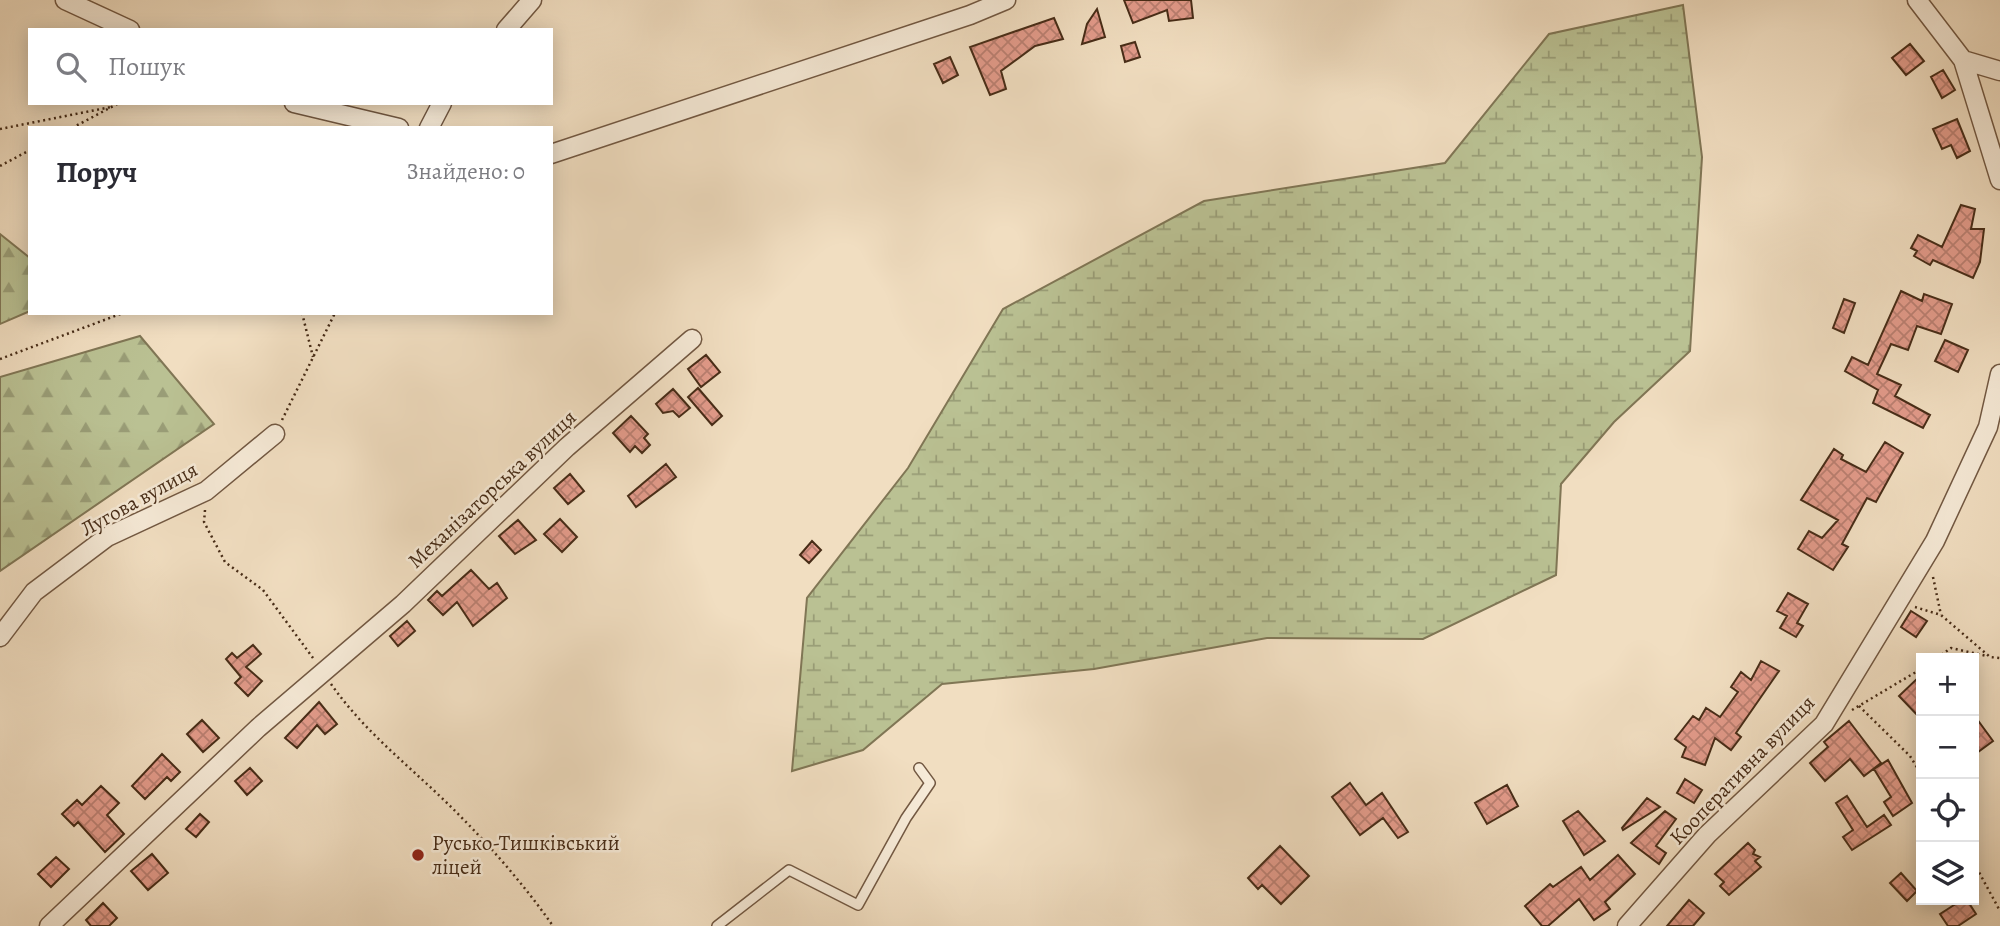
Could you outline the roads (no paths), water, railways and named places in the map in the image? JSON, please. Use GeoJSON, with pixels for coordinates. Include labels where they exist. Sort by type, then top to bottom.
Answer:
{"type":"FeatureCollection","features":[{"type":"Feature","properties":{"kind":"street"},"geometry":{"type":"LineString","coordinates":[[65,0],[126,28]]}},
{"type":"Feature","properties":{"kind":"street"},"geometry":{"type":"LineString","coordinates":[[508,28],[533,0]]}},
{"type":"Feature","properties":{"kind":"street"},"geometry":{"type":"LineString","coordinates":[[553,154],[970,16],[1006,0]]}},
{"type":"Feature","properties":{"kind":"street"},"geometry":{"type":"LineString","coordinates":[[1917,0],[1963,60],[2000,180]]}},
{"type":"Feature","properties":{"kind":"street"},"geometry":{"type":"LineString","coordinates":[[1963,60],[2000,71]]}},
{"type":"Feature","properties":{"kind":"street"},"geometry":{"type":"LineString","coordinates":[[302,105],[391,126]]}},
{"type":"Feature","properties":{"kind":"street"},"geometry":{"type":"LineString","coordinates":[[430,126],[441,105]]}},
{"type":"Feature","properties":{"kind":"street","name":"Механізаторська вулиця"},"geometry":{"type":"LineString","coordinates":[[49,926],[258,728],[403,604],[568,447],[692,339]]}},
{"type":"Feature","properties":{"kind":"street","name":"Кооперативна вулиця"},"geometry":{"type":"LineString","coordinates":[[1628,926],[1707,835],[1824,724],[1928,553],[1987,427],[2000,374]]}},
{"type":"Feature","properties":{"kind":"street","name":"Лугова вулиця"},"geometry":{"type":"LineString","coordinates":[[0,637],[34,592],[107,537],[206,491],[275,434]]}},
{"type":"Feature","properties":{"kind":"lane"},"geometry":{"type":"LineString","coordinates":[[717,926],[789,870],[858,905],[906,818],[930,783],[919,768]]}},
{"type":"Feature","properties":{"kind":"place","name":"Русько-Тишківський ліцей"},"geometry":{"type":"Point","coordinates":[418,855]}}]}
